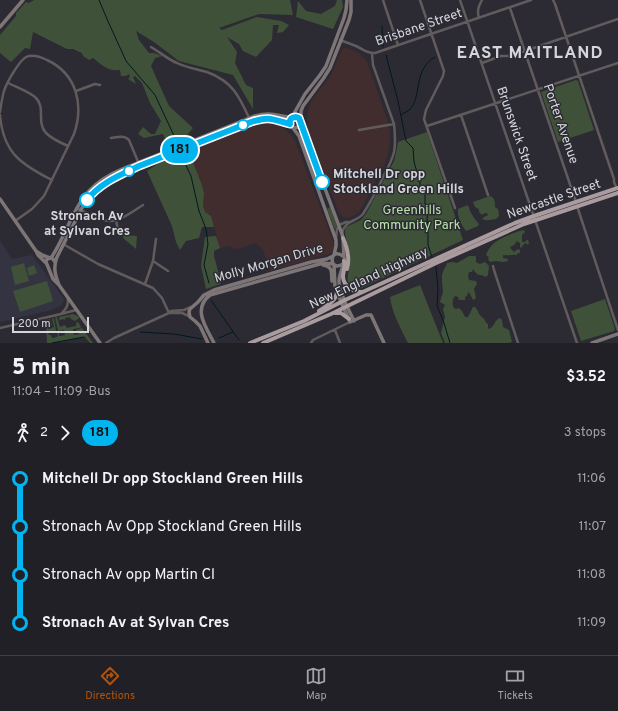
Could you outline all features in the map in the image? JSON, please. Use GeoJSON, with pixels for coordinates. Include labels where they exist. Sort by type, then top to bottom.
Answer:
{"type":"FeatureCollection","features":[{"type":"Feature","properties":{"kind":"highway","name":"Newcastle Street"},"geometry":{"type":"LineString","coordinates":[[497,233],[534,218],[617,191]]}},
{"type":"Feature","properties":{"kind":"highway","name":"New England Highway"},"geometry":{"type":"LineString","coordinates":[[250,343],[497,233]]}},
{"type":"Feature","properties":{"kind":"highway","name":"New England Highway"},"geometry":{"type":"LineString","coordinates":[[263,343],[346,307],[497,233]]}},
{"type":"Feature","properties":{"kind":"highway"},"geometry":{"type":"LineString","coordinates":[[342,236],[349,258],[345,282]]}},
{"type":"Feature","properties":{"kind":"highway"},"geometry":{"type":"LineString","coordinates":[[344,261],[346,264],[343,279],[347,286],[351,290],[364,292]]}},
{"type":"Feature","properties":{"kind":"highway"},"geometry":{"type":"LineString","coordinates":[[312,316],[335,299],[337,296],[337,291]]}},
{"type":"Feature","properties":{"kind":"highway"},"geometry":{"type":"LineString","coordinates":[[331,314],[341,313],[351,320]]}},
{"type":"Feature","properties":{"kind":"street"},"geometry":{"type":"LineString","coordinates":[[0,27],[23,0]]}},
{"type":"Feature","properties":{"kind":"street"},"geometry":{"type":"LineString","coordinates":[[290,124],[290,120],[305,94],[323,71],[344,18],[347,0]]}},
{"type":"Feature","properties":{"kind":"street"},"geometry":{"type":"LineString","coordinates":[[343,301],[339,281],[344,261],[342,236],[301,121],[301,112],[308,97],[326,75],[332,64],[351,12],[352,0]]}},
{"type":"Feature","properties":{"kind":"street"},"geometry":{"type":"LineString","coordinates":[[383,0],[398,45]]}},
{"type":"Feature","properties":{"kind":"street"},"geometry":{"type":"LineString","coordinates":[[420,0],[444,71],[426,110],[424,118],[455,208]]}},
{"type":"Feature","properties":{"kind":"street","name":"Brunswick Street"},"geometry":{"type":"LineString","coordinates":[[460,0],[577,343]]}},
{"type":"Feature","properties":{"kind":"street"},"geometry":{"type":"LineString","coordinates":[[479,18],[477,12],[482,0]]}},
{"type":"Feature","properties":{"kind":"street","name":"Brisbane Street"},"geometry":{"type":"LineString","coordinates":[[336,38],[372,54],[532,0]]}},
{"type":"Feature","properties":{"kind":"street"},"geometry":{"type":"LineString","coordinates":[[554,0],[617,191]]}},
{"type":"Feature","properties":{"kind":"street","name":"Porter Avenue"},"geometry":{"type":"LineString","coordinates":[[510,8],[618,330]]}},
{"type":"Feature","properties":{"kind":"street"},"geometry":{"type":"LineString","coordinates":[[482,63],[501,56],[508,56],[525,51],[618,19]]}},
{"type":"Feature","properties":{"kind":"street"},"geometry":{"type":"LineString","coordinates":[[151,47],[178,64],[206,72],[222,80],[236,92],[243,103],[250,120]]}},
{"type":"Feature","properties":{"kind":"street"},"geometry":{"type":"LineString","coordinates":[[342,236],[343,228],[363,214],[378,188],[392,160],[395,142],[394,124],[373,64],[372,54]]}},
{"type":"Feature","properties":{"kind":"street"},"geometry":{"type":"LineString","coordinates":[[15,221],[32,209],[44,196],[52,180],[74,134],[78,124],[79,112],[76,91],[67,75],[50,61],[42,57],[27,56],[22,60],[5,90],[0,113],[3,133],[11,150],[20,161],[52,180]]}},
{"type":"Feature","properties":{"kind":"street"},"geometry":{"type":"LineString","coordinates":[[427,126],[618,63]]}},
{"type":"Feature","properties":{"kind":"street"},"geometry":{"type":"LineString","coordinates":[[8,83],[36,98],[41,108],[41,123],[43,129],[52,138],[68,146]]}},
{"type":"Feature","properties":{"kind":"street"},"geometry":{"type":"LineString","coordinates":[[76,91],[95,84],[100,85]]}},
{"type":"Feature","properties":{"kind":"street"},"geometry":{"type":"LineString","coordinates":[[59,286],[56,278],[55,264],[62,244],[88,192],[103,179],[112,173],[139,164],[262,114],[276,114],[292,118],[297,117],[301,121]]}},
{"type":"Feature","properties":{"kind":"street"},"geometry":{"type":"LineString","coordinates":[[461,115],[488,195]]}},
{"type":"Feature","properties":{"kind":"street"},"geometry":{"type":"LineString","coordinates":[[250,120],[266,118],[275,119],[290,124],[293,128],[301,142],[336,240]]}},
{"type":"Feature","properties":{"kind":"street"},"geometry":{"type":"LineString","coordinates":[[293,128],[298,127],[301,121]]}},
{"type":"Feature","properties":{"kind":"street"},"geometry":{"type":"LineString","coordinates":[[359,130],[394,124]]}},
{"type":"Feature","properties":{"kind":"street"},"geometry":{"type":"LineString","coordinates":[[111,138],[120,136],[128,138],[139,164]]}},
{"type":"Feature","properties":{"kind":"street"},"geometry":{"type":"LineString","coordinates":[[614,179],[618,183]]}},
{"type":"Feature","properties":{"kind":"street"},"geometry":{"type":"LineString","coordinates":[[0,199],[38,256],[47,264],[52,266],[55,264]]}},
{"type":"Feature","properties":{"kind":"street"},"geometry":{"type":"LineString","coordinates":[[79,209],[102,220],[116,220],[143,205]]}},
{"type":"Feature","properties":{"kind":"street"},"geometry":{"type":"LineString","coordinates":[[116,220],[119,235]]}},
{"type":"Feature","properties":{"kind":"street"},"geometry":{"type":"LineString","coordinates":[[335,286],[334,265],[332,261],[336,246],[337,229],[339,225],[350,222]]}},
{"type":"Feature","properties":{"kind":"street"},"geometry":{"type":"LineString","coordinates":[[145,284],[154,261],[156,239]]}},
{"type":"Feature","properties":{"kind":"street"},"geometry":{"type":"LineString","coordinates":[[62,244],[50,258],[47,259],[47,264],[53,279],[100,343]]}},
{"type":"Feature","properties":{"kind":"street"},"geometry":{"type":"LineString","coordinates":[[62,244],[98,264],[153,288],[162,298],[169,312]]}},
{"type":"Feature","properties":{"kind":"street"},"geometry":{"type":"LineString","coordinates":[[36,251],[54,260],[55,264]]}},
{"type":"Feature","properties":{"kind":"street"},"geometry":{"type":"LineString","coordinates":[[334,255],[340,254],[344,261]]}},
{"type":"Feature","properties":{"kind":"street","name":"Molly Morgan Drive"},"geometry":{"type":"LineString","coordinates":[[192,307],[210,291],[311,262],[327,259],[334,255]]}},
{"type":"Feature","properties":{"kind":"street"},"geometry":{"type":"LineString","coordinates":[[154,261],[168,271]]}},
{"type":"Feature","properties":{"kind":"street"},"geometry":{"type":"LineString","coordinates":[[334,265],[340,266],[344,261]]}},
{"type":"Feature","properties":{"kind":"street"},"geometry":{"type":"LineString","coordinates":[[319,264],[329,267],[332,272],[332,281],[351,320]]}},
{"type":"Feature","properties":{"kind":"street","name":"Molly Morgan Drive"},"geometry":{"type":"LineString","coordinates":[[201,313],[206,299],[214,293],[319,264],[334,265]]}},
{"type":"Feature","properties":{"kind":"street"},"geometry":{"type":"LineString","coordinates":[[493,266],[518,343]]}},
{"type":"Feature","properties":{"kind":"street"},"geometry":{"type":"LineString","coordinates":[[61,314],[68,304],[68,298]]}},
{"type":"Feature","properties":{"kind":"street"},"geometry":{"type":"LineString","coordinates":[[191,317],[188,312],[192,307]]}},
{"type":"Feature","properties":{"kind":"street"},"geometry":{"type":"LineString","coordinates":[[106,343],[173,310],[184,310],[192,307],[199,307],[204,325],[214,343]]}},
{"type":"Feature","properties":{"kind":"street"},"geometry":{"type":"LineString","coordinates":[[0,328],[76,310]]}},
{"type":"Feature","properties":{"kind":"street"},"geometry":{"type":"LineString","coordinates":[[169,312],[187,314],[191,317],[200,326],[208,343]]}},
{"type":"Feature","properties":{"kind":"street"},"geometry":{"type":"LineString","coordinates":[[191,317],[198,318],[201,313]]}},
{"type":"Feature","properties":{"kind":"street"},"geometry":{"type":"LineString","coordinates":[[311,343],[313,340],[335,330],[351,320],[369,314],[384,343]]}},
{"type":"Feature","properties":{"kind":"street"},"geometry":{"type":"LineString","coordinates":[[335,330],[340,343]]}},
{"type":"Feature","properties":{"kind":"street"},"geometry":{"type":"LineString","coordinates":[[592,343],[618,334]]}},
{"type":"Feature","properties":{"kind":"shaded area"},"geometry":{"type":"Polygon","coordinates":[[[344,48],[353,50],[360,54],[367,62],[390,131],[390,143],[385,164],[360,211],[348,218],[343,217],[339,213],[308,132],[307,118],[311,102],[331,76],[341,51],[344,48]]]}},
{"type":"Feature","properties":{"kind":"shaded area"},"geometry":{"type":"Polygon","coordinates":[[[259,123],[277,125],[286,130],[294,138],[334,244],[332,253],[270,271],[263,250],[256,243],[237,249],[227,246],[220,248],[211,216],[205,212],[203,206],[204,193],[202,185],[189,151],[259,123]]]}},
{"type":"Feature","properties":{"kind":"shaded area"},"geometry":{"type":"Polygon","coordinates":[[[0,241],[12,259],[32,255],[64,299],[62,305],[48,311],[0,322],[0,241]]]}},
{"type":"Feature","properties":{"kind":"green space"},"geometry":{"type":"Polygon","coordinates":[[[34,0],[290,0],[293,15],[259,14],[219,28],[222,30],[257,17],[281,21],[289,25],[283,32],[277,33],[279,25],[273,25],[272,40],[256,57],[243,51],[239,44],[227,37],[237,52],[235,63],[246,85],[253,88],[253,109],[233,75],[179,61],[154,42],[136,31],[139,40],[149,53],[162,56],[155,58],[151,66],[169,106],[193,128],[182,141],[168,147],[163,134],[144,138],[138,134],[143,127],[151,134],[155,134],[161,121],[150,103],[142,83],[135,76],[133,77],[136,84],[128,79],[130,77],[129,74],[126,76],[121,76],[120,70],[108,69],[93,58],[89,60],[83,56],[82,53],[73,49],[67,49],[33,32],[30,49],[25,48],[11,62],[0,53],[0,35],[26,2],[29,3],[34,0]]]}},
{"type":"Feature","properties":{"kind":"green space"},"geometry":{"type":"Polygon","coordinates":[[[337,0],[342,0],[343,7],[333,29],[296,17],[298,1],[306,11],[321,14],[335,6],[337,0]]]}},
{"type":"Feature","properties":{"kind":"green space"},"geometry":{"type":"Polygon","coordinates":[[[576,80],[578,81],[594,130],[558,142],[541,92],[576,80]]]}},
{"type":"Feature","properties":{"kind":"green space","name":"Greenhills Community Park"},"geometry":{"type":"Polygon","coordinates":[[[427,132],[463,240],[362,288],[354,288],[348,282],[350,255],[345,230],[346,227],[361,220],[366,214],[394,161],[398,142],[427,132]]]}},
{"type":"Feature","properties":{"kind":"green space"},"geometry":{"type":"Polygon","coordinates":[[[189,152],[202,185],[204,193],[203,206],[205,212],[211,216],[214,227],[202,227],[199,238],[186,241],[180,250],[176,242],[172,226],[147,171],[162,161],[189,152]]]}},
{"type":"Feature","properties":{"kind":"green space"},"geometry":{"type":"Polygon","coordinates":[[[490,196],[494,199],[495,207],[498,209],[499,216],[496,219],[482,219],[488,215],[487,213],[482,215],[473,202],[490,196]]]}},
{"type":"Feature","properties":{"kind":"green space"},"geometry":{"type":"Polygon","coordinates":[[[468,205],[474,218],[479,224],[478,226],[466,231],[462,226],[458,209],[468,205]]]}},
{"type":"Feature","properties":{"kind":"green space"},"geometry":{"type":"Polygon","coordinates":[[[330,207],[337,225],[335,230],[327,209],[330,207]]]}},
{"type":"Feature","properties":{"kind":"green space"},"geometry":{"type":"Polygon","coordinates":[[[524,230],[525,232],[522,235],[522,242],[528,240],[528,245],[526,243],[521,248],[520,243],[517,241],[510,247],[514,252],[518,249],[520,250],[520,253],[517,255],[503,255],[503,258],[508,259],[508,261],[490,262],[488,259],[489,257],[486,255],[493,244],[524,230]]]}},
{"type":"Feature","properties":{"kind":"green space"},"geometry":{"type":"Polygon","coordinates":[[[124,235],[137,236],[136,249],[123,238],[124,235]]]}},
{"type":"Feature","properties":{"kind":"green space"},"geometry":{"type":"Polygon","coordinates":[[[216,236],[220,248],[214,251],[214,256],[221,282],[220,284],[206,289],[201,266],[205,237],[216,236]]]}},
{"type":"Feature","properties":{"kind":"green space"},"geometry":{"type":"Polygon","coordinates":[[[469,256],[475,256],[476,262],[480,264],[485,262],[489,266],[488,275],[486,277],[478,274],[473,269],[472,272],[469,272],[469,280],[476,281],[477,284],[474,289],[476,298],[473,300],[468,292],[465,300],[459,300],[458,297],[455,296],[453,300],[453,307],[456,309],[459,308],[465,317],[468,317],[473,307],[475,307],[488,324],[488,329],[492,327],[500,318],[502,320],[503,327],[509,330],[512,342],[445,343],[441,333],[445,317],[443,309],[445,305],[440,302],[443,292],[442,275],[447,263],[457,263],[469,256]]]}},
{"type":"Feature","properties":{"kind":"green space"},"geometry":{"type":"Polygon","coordinates":[[[24,263],[29,281],[15,285],[11,267],[24,263]]]}},
{"type":"Feature","properties":{"kind":"green space"},"geometry":{"type":"Polygon","coordinates":[[[34,265],[37,273],[29,276],[27,268],[34,265]]]}},
{"type":"Feature","properties":{"kind":"green space"},"geometry":{"type":"Polygon","coordinates":[[[47,281],[53,301],[20,312],[13,291],[47,281]]]}},
{"type":"Feature","properties":{"kind":"green space"},"geometry":{"type":"Polygon","coordinates":[[[420,285],[443,343],[408,343],[395,315],[390,297],[420,285]]]}},
{"type":"Feature","properties":{"kind":"green space"},"geometry":{"type":"Polygon","coordinates":[[[605,299],[615,329],[614,331],[581,341],[571,311],[605,299]]]}},
{"type":"Feature","properties":{"kind":"green space"},"geometry":{"type":"Polygon","coordinates":[[[73,314],[79,318],[75,321],[70,317],[65,318],[65,320],[60,320],[60,322],[59,317],[73,314]]]}},
{"type":"Feature","properties":{"kind":"green space"},"geometry":{"type":"Polygon","coordinates":[[[55,317],[57,317],[60,327],[65,325],[67,328],[76,326],[76,323],[78,322],[81,327],[73,329],[74,335],[79,334],[79,331],[76,330],[82,328],[93,343],[90,343],[85,337],[47,343],[46,320],[50,319],[52,325],[47,323],[48,329],[54,327],[52,318],[54,319],[56,331],[54,333],[54,331],[48,333],[52,338],[57,337],[57,332],[59,333],[59,336],[65,335],[64,330],[58,331],[55,317]]]}},
{"type":"Feature","properties":{"kind":"waterway"},"geometry":{"type":"LineString","coordinates":[[99,0],[126,61],[155,95],[176,140]]}},
{"type":"Feature","properties":{"kind":"waterway"},"geometry":{"type":"LineString","coordinates":[[382,26],[383,47]]}},
{"type":"Feature","properties":{"kind":"waterway"},"geometry":{"type":"LineString","coordinates":[[386,55],[398,101],[406,141],[413,148],[414,162],[420,178],[420,185],[425,194],[425,204],[428,211],[428,245],[432,257]]}},
{"type":"Feature","properties":{"kind":"waterway"},"geometry":{"type":"LineString","coordinates":[[401,115],[409,110],[413,105],[423,69],[428,62],[435,57]]}},
{"type":"Feature","properties":{"kind":"waterway"},"geometry":{"type":"LineString","coordinates":[[183,159],[191,176],[199,211],[206,229],[208,244],[204,265],[209,283]]}},
{"type":"Feature","properties":{"kind":"waterway"},"geometry":{"type":"LineString","coordinates":[[436,267],[438,289],[437,306],[450,343]]}},
{"type":"Feature","properties":{"kind":"waterway"},"geometry":{"type":"LineString","coordinates":[[211,300],[239,340]]}},
{"type":"Feature","properties":{"kind":"waterway"},"geometry":{"type":"LineString","coordinates":[[140,332],[174,334],[202,339]]}},
{"type":"Feature","properties":{"kind":"waterway"},"geometry":{"type":"LineString","coordinates":[[219,338],[233,332]]}},
{"type":"Feature","properties":{"kind":"waterway"},"geometry":{"type":"LineString","coordinates":[[52,343],[84,337]]}},
{"type":"Feature","properties":{"kind":"bus line","name":"181"},"geometry":{"type":"LineString","coordinates":[[87,200],[106,182],[123,173],[251,122],[266,118],[275,119],[290,124],[292,117],[299,118],[322,182]]}},
{"type":"Feature","properties":{"kind":"place","name":"Mitchell Dr opp Stockland Green Hills"},"geometry":{"type":"Point","coordinates":[322,182]}},
{"type":"Feature","properties":{"kind":"place","name":"Stronach Av at Sylvan Cres"},"geometry":{"type":"Point","coordinates":[87,200]}},
{"type":"Feature","properties":{"kind":"district","name":"EAST MAITLAND"},"geometry":{"type":"Point","coordinates":[530,54]}}]}
